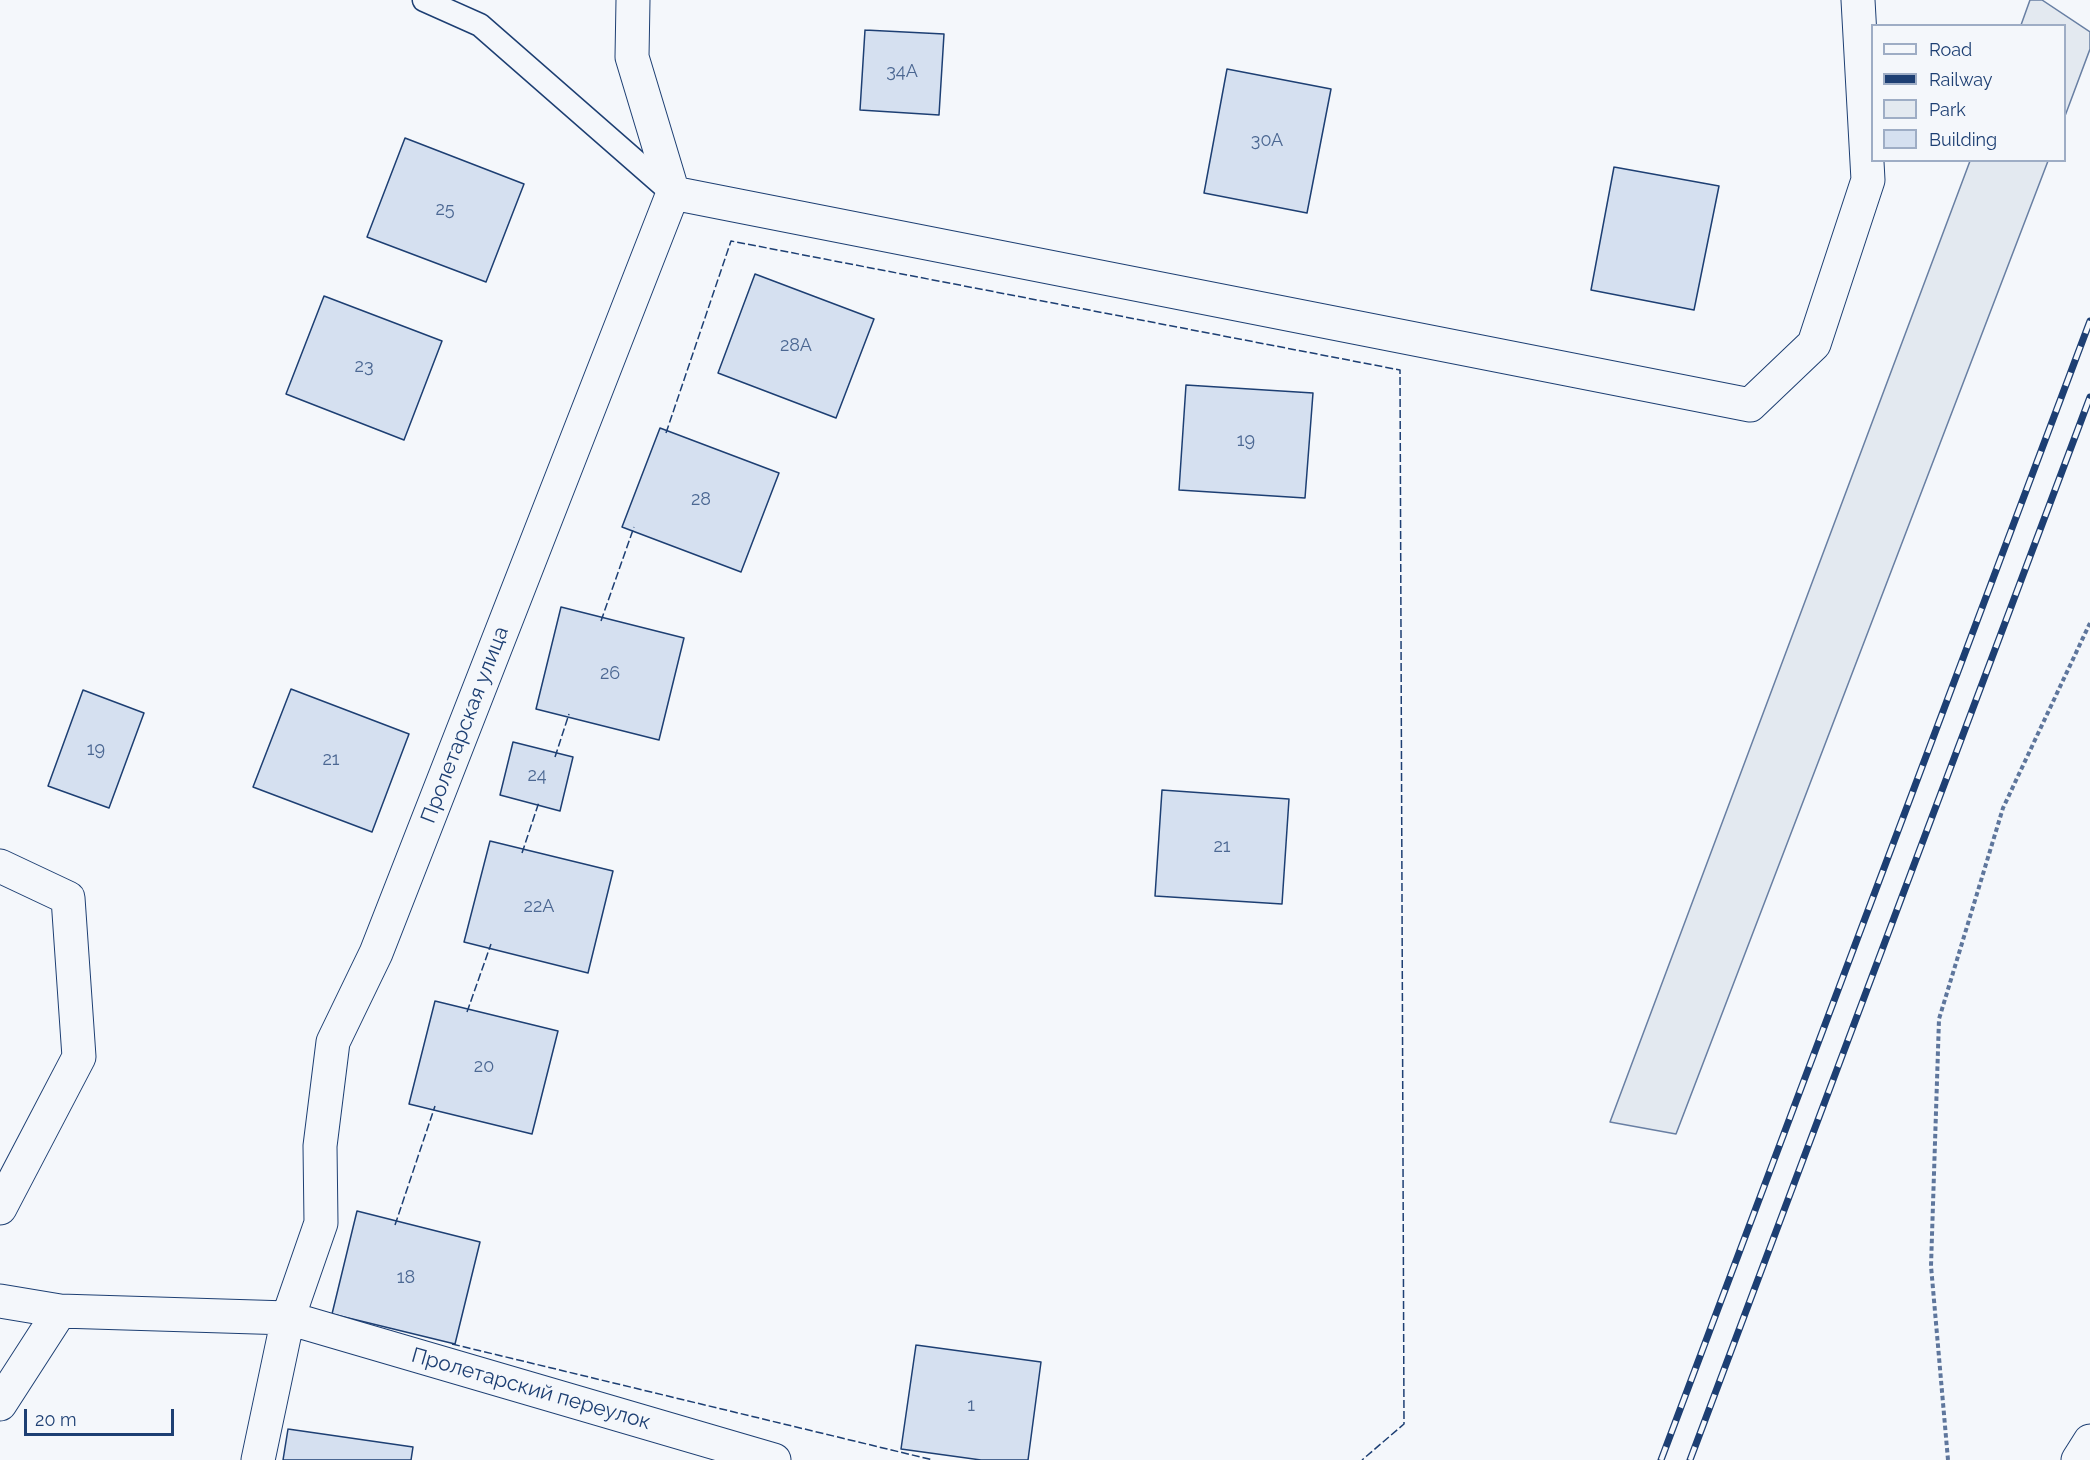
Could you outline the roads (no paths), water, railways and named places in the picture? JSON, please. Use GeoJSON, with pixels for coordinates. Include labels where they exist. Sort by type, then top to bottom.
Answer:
{"type":"FeatureCollection","features":[{"type":"Feature","properties":{"kind":"street"},"geometry":{"type":"LineString","coordinates":[[633,0],[632,57],[673,193],[1750,405],[1814,344],[1868,180],[1858,0]]}},
{"type":"Feature","properties":{"kind":"street","name":"Пролетарская улица"},"geometry":{"type":"LineString","coordinates":[[258,1460],[288,1318],[321,1223],[320,1146],[333,1042],[376,953],[673,193]]}},
{"type":"Feature","properties":{"kind":"street"},"geometry":{"type":"LineString","coordinates":[[0,866],[68,898],[79,1057],[0,1208]]}},
{"type":"Feature","properties":{"kind":"street","name":"Пролетарский переулок"},"geometry":{"type":"LineString","coordinates":[[0,1301],[60,1311],[288,1318],[774,1460]]}},
{"type":"Feature","properties":{"kind":"street"},"geometry":{"type":"LineString","coordinates":[[0,1404],[60,1311]]}},
{"type":"Feature","properties":{"kind":"street"},"geometry":{"type":"LineString","coordinates":[[2078,1460],[2090,1441]]}},
{"type":"Feature","properties":{"kind":"lane"},"geometry":{"type":"LineString","coordinates":[[424,0],[480,26],[673,193]]}},
{"type":"Feature","properties":{"kind":"railway"},"geometry":{"type":"LineString","coordinates":[[1661,1460],[2090,321]]}},
{"type":"Feature","properties":{"kind":"railway"},"geometry":{"type":"LineString","coordinates":[[1690,1460],[2090,397]]}}]}
